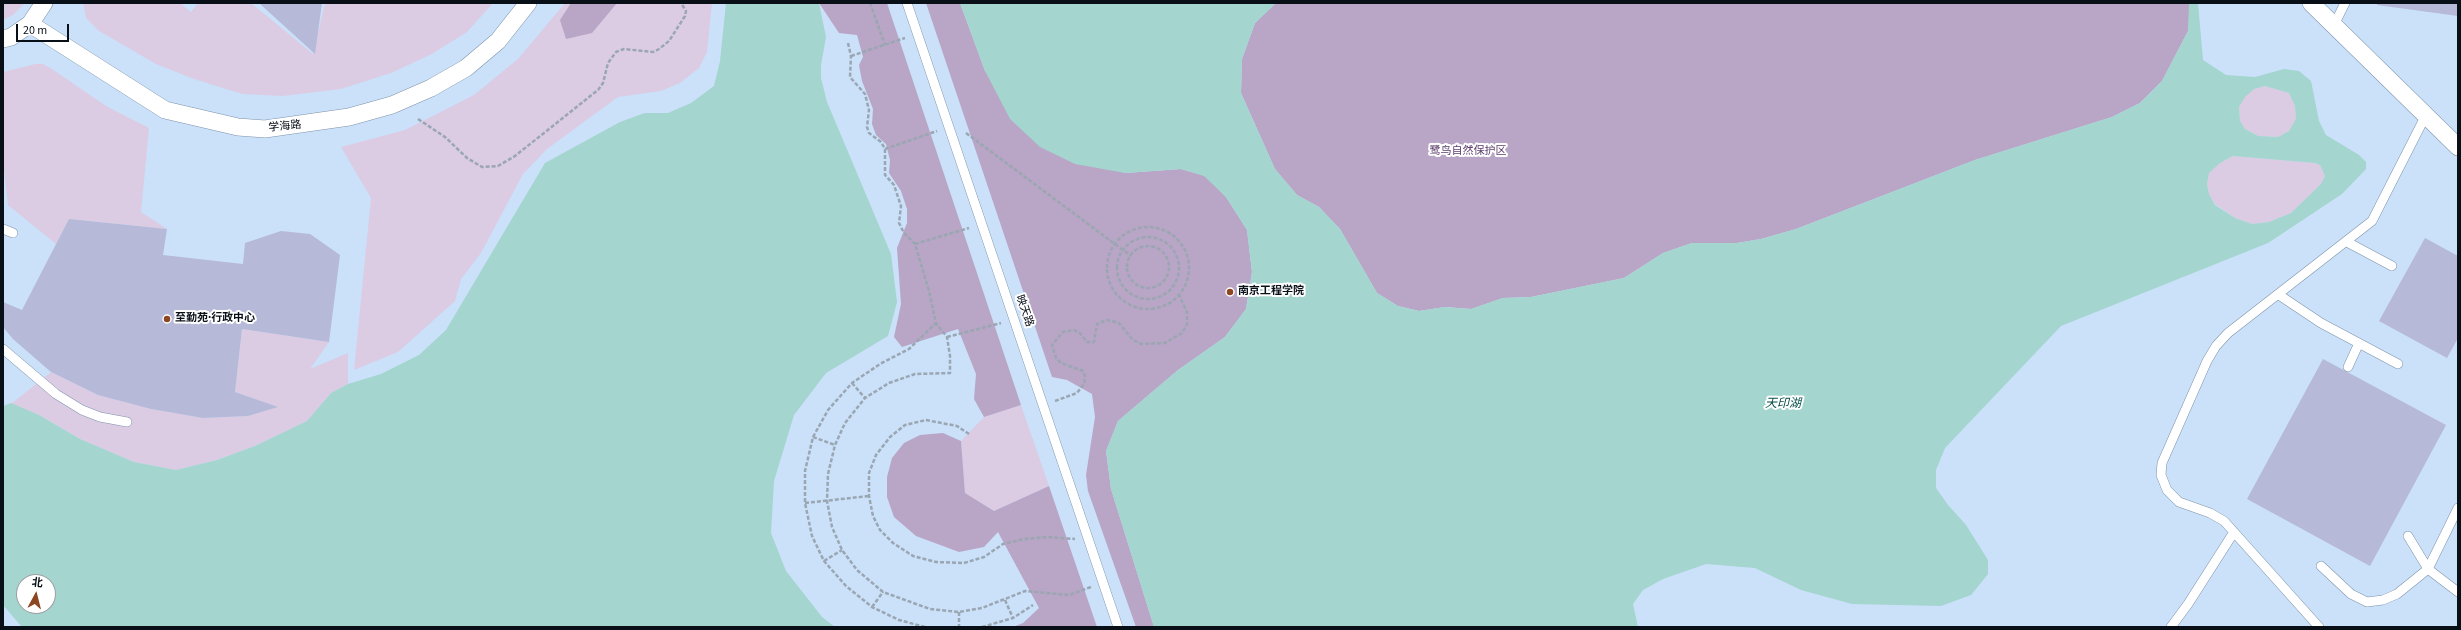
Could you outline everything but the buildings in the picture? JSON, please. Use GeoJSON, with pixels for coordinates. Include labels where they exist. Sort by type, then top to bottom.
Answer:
{"type":"FeatureCollection","features":[{"type":"Feature","properties":{"kind":"street"},"geometry":{"type":"LineString","coordinates":[[3,39],[11,37],[30,24],[44,3]]}},
{"type":"Feature","properties":{"kind":"street","name":"学海路"},"geometry":{"type":"LineString","coordinates":[[30,24],[165,110],[238,127],[265,129],[349,117],[392,105],[431,88],[466,68],[498,41],[528,3]]}},
{"type":"Feature","properties":{"kind":"street"},"geometry":{"type":"LineString","coordinates":[[2311,3],[2458,147]]}},
{"type":"Feature","properties":{"kind":"lane","name":"映天路"},"geometry":{"type":"LineString","coordinates":[[907,3],[1118,627]]}},
{"type":"Feature","properties":{"kind":"lane"},"geometry":{"type":"LineString","coordinates":[[2334,25],[2345,3]]}},
{"type":"Feature","properties":{"kind":"lane"},"geometry":{"type":"LineString","coordinates":[[2319,627],[2224,521],[2210,513],[2179,502],[2167,490],[2161,475],[2162,463],[2207,361],[2216,346],[2228,333],[2279,295],[2372,221],[2380,209],[2426,115]]}},
{"type":"Feature","properties":{"kind":"lane"},"geometry":{"type":"LineString","coordinates":[[3,229],[13,233]]}},
{"type":"Feature","properties":{"kind":"lane"},"geometry":{"type":"LineString","coordinates":[[2347,242],[2392,266]]}},
{"type":"Feature","properties":{"kind":"lane"},"geometry":{"type":"LineString","coordinates":[[2279,295],[2321,323],[2398,364]]}},
{"type":"Feature","properties":{"kind":"lane"},"geometry":{"type":"LineString","coordinates":[[2348,367],[2359,343]]}},
{"type":"Feature","properties":{"kind":"lane"},"geometry":{"type":"LineString","coordinates":[[3,349],[56,394],[82,410],[100,417],[127,422]]}},
{"type":"Feature","properties":{"kind":"lane"},"geometry":{"type":"LineString","coordinates":[[2321,566],[2351,594],[2367,602],[2383,600],[2397,594],[2428,569],[2458,508]]}},
{"type":"Feature","properties":{"kind":"lane"},"geometry":{"type":"LineString","coordinates":[[2171,627],[2188,604],[2234,532]]}},
{"type":"Feature","properties":{"kind":"lane"},"geometry":{"type":"LineString","coordinates":[[2408,536],[2428,569],[2458,592]]}},
{"type":"Feature","properties":{"kind":"path"},"geometry":{"type":"LineString","coordinates":[[418,119],[445,137],[467,158],[482,166],[498,166],[515,156],[598,90],[603,83],[608,63],[616,52],[624,49],[653,52],[660,49],[669,41],[685,16],[686,11],[681,3]]}},
{"type":"Feature","properties":{"kind":"path"},"geometry":{"type":"LineString","coordinates":[[870,3],[885,45]]}},
{"type":"Feature","properties":{"kind":"path"},"geometry":{"type":"LineString","coordinates":[[851,56],[905,38]]}},
{"type":"Feature","properties":{"kind":"path"},"geometry":{"type":"LineString","coordinates":[[848,43],[851,56],[850,77],[865,94],[869,110],[867,127],[869,133],[881,142],[885,149],[885,175],[894,185],[901,206],[899,223],[904,233],[915,244],[929,291],[936,323],[947,337],[950,356],[950,373],[915,374],[889,383],[865,398],[845,423],[835,445],[828,474],[827,501],[832,527],[842,550],[857,570],[883,592],[930,609],[959,612],[982,608],[1025,591],[1069,595],[1091,587]]}},
{"type":"Feature","properties":{"kind":"path"},"geometry":{"type":"LineString","coordinates":[[962,130],[1131,256]]}},
{"type":"Feature","properties":{"kind":"path"},"geometry":{"type":"LineString","coordinates":[[885,149],[936,131]]}},
{"type":"Feature","properties":{"kind":"path"},"geometry":{"type":"LineString","coordinates":[[915,244],[969,228]]}},
{"type":"Feature","properties":{"kind":"path"},"geometry":{"type":"LineString","coordinates":[[1149,228],[1162,230],[1173,237],[1182,246],[1187,258],[1188,271],[1186,284],[1179,294],[1168,304],[1155,308],[1141,308],[1128,304],[1116,295],[1109,283],[1107,269],[1109,255],[1115,243],[1125,234],[1137,229],[1149,228]]}},
{"type":"Feature","properties":{"kind":"path"},"geometry":{"type":"LineString","coordinates":[[1142,237],[1154,237],[1165,241],[1173,249],[1178,259],[1179,270],[1176,282],[1165,294],[1149,299],[1137,297],[1128,291],[1121,282],[1118,271],[1118,260],[1123,249],[1142,237]]}},
{"type":"Feature","properties":{"kind":"path"},"geometry":{"type":"LineString","coordinates":[[1154,247],[1162,251],[1167,258],[1170,267],[1168,275],[1163,283],[1156,287],[1147,289],[1138,286],[1128,273],[1127,264],[1131,256],[1137,249],[1154,247]]}},
{"type":"Feature","properties":{"kind":"path"},"geometry":{"type":"LineString","coordinates":[[1054,402],[1077,393],[1084,384],[1083,371],[1061,363],[1052,351],[1052,345],[1063,332],[1074,330],[1080,333],[1087,342],[1094,342],[1097,324],[1107,320],[1119,323],[1133,340],[1141,344],[1165,343],[1182,333],[1187,324],[1187,312],[1179,294]]}},
{"type":"Feature","properties":{"kind":"path"},"geometry":{"type":"LineString","coordinates":[[925,627],[899,620],[872,607],[846,586],[824,561],[812,536],[805,503],[805,471],[813,437],[828,410],[852,383],[880,364],[908,349],[936,323]]}},
{"type":"Feature","properties":{"kind":"path"},"geometry":{"type":"LineString","coordinates":[[947,337],[1002,323]]}},
{"type":"Feature","properties":{"kind":"path"},"geometry":{"type":"LineString","coordinates":[[852,383],[865,398]]}},
{"type":"Feature","properties":{"kind":"path"},"geometry":{"type":"LineString","coordinates":[[969,434],[957,426],[944,422],[926,420],[905,425],[890,437],[876,455],[869,473],[869,496],[873,516],[880,530],[893,543],[913,556],[936,562],[964,563],[984,557],[1004,544],[1024,539],[1075,539]]}},
{"type":"Feature","properties":{"kind":"path"},"geometry":{"type":"LineString","coordinates":[[813,437],[835,445]]}},
{"type":"Feature","properties":{"kind":"path"},"geometry":{"type":"LineString","coordinates":[[805,503],[869,496]]}},
{"type":"Feature","properties":{"kind":"path"},"geometry":{"type":"LineString","coordinates":[[824,561],[842,550]]}},
{"type":"Feature","properties":{"kind":"path"},"geometry":{"type":"LineString","coordinates":[[872,607],[883,592]]}},
{"type":"Feature","properties":{"kind":"path"},"geometry":{"type":"LineString","coordinates":[[1005,600],[1013,618]]}},
{"type":"Feature","properties":{"kind":"path"},"geometry":{"type":"LineString","coordinates":[[982,627],[1013,618],[1033,605]]}},
{"type":"Feature","properties":{"kind":"path"},"geometry":{"type":"LineString","coordinates":[[959,612],[959,627]]}},
{"type":"Feature","properties":{"kind":"shaded area","name":"南京工程学院"},"geometry":{"type":"Polygon","coordinates":[[[3,3],[2458,3],[2458,627],[3,627],[3,3]]]}},
{"type":"Feature","properties":{"kind":"shaded area"},"geometry":{"type":"Polygon","coordinates":[[[3,3],[25,3],[13,15],[3,20],[3,3]]]}},
{"type":"Feature","properties":{"kind":"shaded area"},"geometry":{"type":"Polygon","coordinates":[[[83,3],[180,3],[191,12],[198,3],[251,3],[313,54],[325,3],[493,3],[467,32],[432,54],[391,73],[341,89],[283,96],[242,94],[194,79],[156,64],[99,31],[86,18],[83,3]]]}},
{"type":"Feature","properties":{"kind":"shaded area"},"geometry":{"type":"Polygon","coordinates":[[[565,3],[712,3],[707,52],[699,68],[680,83],[661,91],[618,97],[547,149],[523,174],[481,253],[461,279],[455,301],[398,352],[354,370],[371,198],[341,147],[405,130],[474,95],[518,59],[565,3]]]}},
{"type":"Feature","properties":{"kind":"shaded area"},"geometry":{"type":"Polygon","coordinates":[[[35,64],[43,64],[52,69],[106,106],[149,128],[141,212],[167,229],[69,219],[56,244],[8,205],[3,162],[3,72],[35,64]]]}},
{"type":"Feature","properties":{"kind":"shaded area"},"geometry":{"type":"Polygon","coordinates":[[[2265,86],[2289,93],[2295,106],[2296,119],[2289,131],[2278,137],[2258,136],[2245,129],[2240,121],[2239,107],[2245,96],[2254,89],[2265,86]]]}},
{"type":"Feature","properties":{"kind":"shaded area"},"geometry":{"type":"Polygon","coordinates":[[[2233,156],[2315,163],[2320,165],[2325,176],[2321,184],[2291,213],[2269,222],[2252,224],[2235,218],[2215,204],[2209,194],[2207,184],[2209,173],[2220,163],[2233,156]]]}},
{"type":"Feature","properties":{"kind":"shaded area"},"geometry":{"type":"Polygon","coordinates":[[[242,329],[329,342],[310,369],[348,353],[348,384],[331,393],[307,421],[255,446],[217,460],[176,470],[134,462],[80,439],[39,415],[11,404],[51,372],[98,395],[151,409],[203,418],[248,416],[277,407],[235,392],[242,329]]]}},
{"type":"Feature","properties":{"kind":"shaded area"},"geometry":{"type":"Polygon","coordinates":[[[1021,405],[1049,486],[994,511],[965,493],[961,441],[984,417],[1021,405]]]}},
{"type":"Feature","properties":{"kind":"green space"},"geometry":{"type":"Polygon","coordinates":[[[571,3],[617,3],[592,33],[566,39],[560,20],[571,3]]]}},
{"type":"Feature","properties":{"kind":"green space"},"geometry":{"type":"Polygon","coordinates":[[[819,3],[887,3],[1021,405],[984,417],[974,399],[976,374],[958,329],[902,347],[894,337],[901,304],[897,248],[907,223],[907,209],[901,191],[889,173],[890,160],[886,144],[876,135],[872,124],[873,109],[862,81],[859,65],[863,57],[857,35],[839,33],[819,3]]]}},
{"type":"Feature","properties":{"kind":"green space"},"geometry":{"type":"Polygon","coordinates":[[[926,3],[960,3],[985,71],[1125,173],[1181,169],[1205,176],[1226,197],[1247,230],[1252,272],[1246,309],[1225,337],[1178,370],[1118,421],[1106,451],[1111,489],[1154,627],[1136,627],[1088,491],[1086,475],[1095,417],[1092,394],[1067,380],[1052,377],[926,3]]]}},
{"type":"Feature","properties":{"kind":"green space","name":"鹭鸟自然保护区"},"geometry":{"type":"Polygon","coordinates":[[[1276,3],[2189,3],[2190,7],[2188,31],[2162,81],[2140,103],[2112,117],[1975,160],[1796,229],[1761,239],[1737,243],[1692,243],[1663,253],[1624,278],[1531,297],[1503,298],[1471,309],[1445,307],[1419,311],[1398,306],[1377,293],[1340,229],[1319,207],[1297,195],[1275,169],[1241,93],[1242,59],[1255,23],[1276,3]]]}},
{"type":"Feature","properties":{"kind":"green space"},"geometry":{"type":"Polygon","coordinates":[[[943,433],[961,441],[965,493],[994,511],[1049,486],[1097,627],[1013,627],[1023,623],[1039,608],[998,532],[984,547],[959,552],[916,536],[894,517],[887,497],[887,477],[892,458],[904,443],[920,435],[943,433]]]}},
{"type":"Feature","properties":{"kind":"water"},"geometry":{"type":"Polygon","coordinates":[[[726,3],[819,3],[826,37],[821,65],[821,78],[827,102],[891,254],[897,302],[888,336],[826,373],[794,415],[774,481],[771,533],[786,571],[822,617],[835,627],[22,627],[3,605],[3,406],[11,403],[39,415],[80,439],[134,462],[176,470],[217,460],[255,446],[307,421],[331,393],[348,384],[381,374],[419,355],[446,330],[545,163],[620,122],[645,113],[668,113],[691,103],[714,86],[720,61],[726,3]]]}},
{"type":"Feature","properties":{"kind":"water","name":"天印湖"},"geometry":{"type":"Polygon","coordinates":[[[960,3],[1276,3],[1255,23],[1242,59],[1241,93],[1275,169],[1297,195],[1319,207],[1340,229],[1377,293],[1398,306],[1419,311],[1445,307],[1471,309],[1503,298],[1531,297],[1624,278],[1663,253],[1692,243],[1737,243],[1761,239],[1796,229],[1975,160],[2112,117],[2140,103],[2162,81],[2188,31],[2189,3],[2198,3],[2203,60],[2226,75],[2255,77],[2284,69],[2299,71],[2311,81],[2319,121],[2326,135],[2359,155],[2366,162],[2366,169],[2342,194],[2268,243],[2061,326],[1945,448],[1936,470],[1936,488],[1948,505],[1966,525],[1988,560],[1988,574],[1971,595],[1941,606],[1852,604],[1801,590],[1755,568],[1706,564],[1663,579],[1643,590],[1633,604],[1638,627],[1154,627],[1111,489],[1106,451],[1118,421],[1178,370],[1225,337],[1246,309],[1252,272],[1247,230],[1226,197],[1204,176],[1181,169],[1125,173],[1075,164],[1040,147],[1010,119],[985,71],[960,3]],[[2265,86],[2254,89],[2245,97],[2239,107],[2240,121],[2245,129],[2258,136],[2278,137],[2289,131],[2296,119],[2295,106],[2289,93],[2265,86]],[[2233,156],[2220,163],[2209,173],[2207,184],[2209,194],[2215,205],[2235,218],[2252,224],[2269,222],[2291,213],[2321,184],[2325,176],[2320,165],[2315,163],[2233,156]]]}},
{"type":"Feature","properties":{"kind":"place","name":"南京工程学院"},"geometry":{"type":"Point","coordinates":[1230,292]}},
{"type":"Feature","properties":{"kind":"place","name":"至勤苑·行政中心"},"geometry":{"type":"Point","coordinates":[167,319]}}]}
